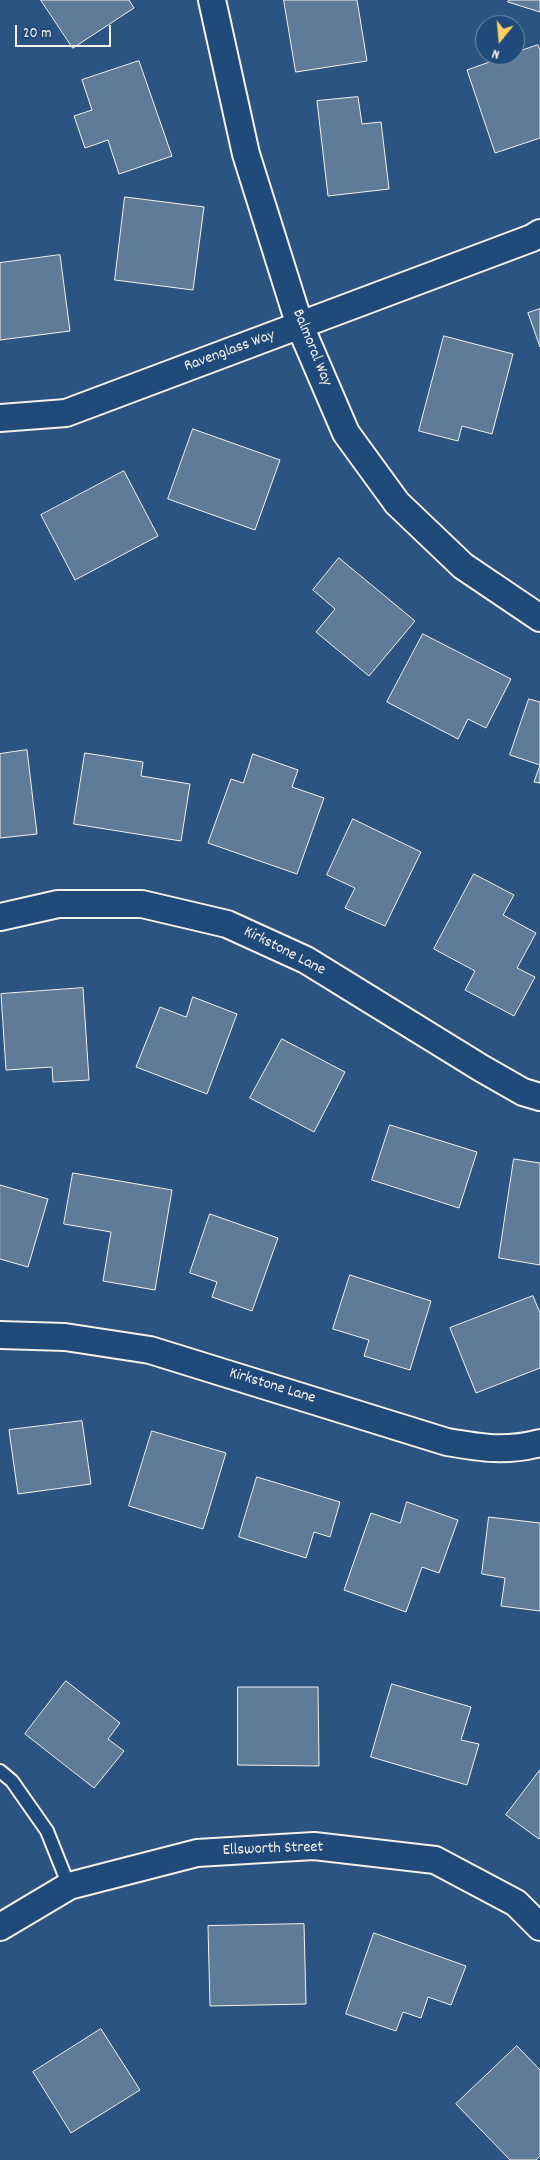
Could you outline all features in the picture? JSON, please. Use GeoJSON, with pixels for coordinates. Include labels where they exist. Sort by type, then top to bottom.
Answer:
{"type":"FeatureCollection","features":[{"type":"Feature","properties":{"kind":"street","name":"Balmoral Way"},"geometry":{"type":"LineString","coordinates":[[212,0],[246,154],[300,326],[346,433],[398,503],[463,566],[540,618]]}},
{"type":"Feature","properties":{"kind":"street","name":"Ravenglass Way"},"geometry":{"type":"LineString","coordinates":[[0,418],[66,414],[540,234]]}},
{"type":"Feature","properties":{"kind":"street","name":"Kirkstone Lane"},"geometry":{"type":"LineString","coordinates":[[0,917],[58,904],[142,904],[227,924],[306,960],[481,1068],[523,1092],[540,1097]]}},
{"type":"Feature","properties":{"kind":"street","name":"Kirkstone Lane"},"geometry":{"type":"LineString","coordinates":[[0,1335],[65,1338],[150,1350],[455,1443],[488,1450],[523,1447],[540,1443]]}},
{"type":"Feature","properties":{"kind":"street","name":"Ellsworth Street"},"geometry":{"type":"LineString","coordinates":[[0,1927],[69,1886],[197,1853],[314,1846],[435,1860],[516,1902],[540,1927]]}},
{"type":"Feature","properties":{"kind":"lane"},"geometry":{"type":"LineString","coordinates":[[0,1771],[12,1781],[47,1830],[69,1886]]}},
{"type":"Feature","properties":{"kind":"building"},"geometry":{"type":"Polygon","coordinates":[[[41,0],[129,0],[134,8],[73,48],[41,0]]]}},
{"type":"Feature","properties":{"kind":"building"},"geometry":{"type":"Polygon","coordinates":[[[284,0],[357,0],[367,61],[296,72],[284,0]]]}},
{"type":"Feature","properties":{"kind":"building"},"geometry":{"type":"Polygon","coordinates":[[[509,0],[540,0],[540,12],[508,2],[509,0]]]}},
{"type":"Feature","properties":{"kind":"building"},"geometry":{"type":"Polygon","coordinates":[[[538,45],[540,50],[540,138],[495,153],[467,70],[481,65],[525,65],[525,50],[538,45]]]}},
{"type":"Feature","properties":{"kind":"building"},"geometry":{"type":"Polygon","coordinates":[[[139,61],[172,156],[119,174],[108,140],[85,148],[74,116],[92,110],[82,80],[139,61]]]}},
{"type":"Feature","properties":{"kind":"building"},"geometry":{"type":"Polygon","coordinates":[[[358,97],[362,124],[381,122],[389,189],[328,196],[317,101],[358,97]]]}},
{"type":"Feature","properties":{"kind":"building"},"geometry":{"type":"Polygon","coordinates":[[[125,197],[204,207],[193,290],[115,280],[125,197]]]}},
{"type":"Feature","properties":{"kind":"building"},"geometry":{"type":"Polygon","coordinates":[[[60,255],[70,331],[0,340],[0,263],[60,255]]]}},
{"type":"Feature","properties":{"kind":"building"},"geometry":{"type":"Polygon","coordinates":[[[540,309],[540,347],[528,313],[540,309]]]}},
{"type":"Feature","properties":{"kind":"building"},"geometry":{"type":"Polygon","coordinates":[[[444,336],[513,354],[492,434],[462,426],[458,441],[419,431],[444,336]]]}},
{"type":"Feature","properties":{"kind":"building"},"geometry":{"type":"Polygon","coordinates":[[[193,429],[280,460],[255,530],[168,499],[193,429]]]}},
{"type":"Feature","properties":{"kind":"building"},"geometry":{"type":"Polygon","coordinates":[[[124,471],[158,536],[75,580],[41,515],[124,471]]]}},
{"type":"Feature","properties":{"kind":"building"},"geometry":{"type":"Polygon","coordinates":[[[339,558],[415,621],[369,676],[316,632],[335,609],[313,590],[339,558]]]}},
{"type":"Feature","properties":{"kind":"building"},"geometry":{"type":"Polygon","coordinates":[[[423,634],[511,679],[486,728],[468,719],[458,739],[387,702],[423,634]]]}},
{"type":"Feature","properties":{"kind":"building"},"geometry":{"type":"Polygon","coordinates":[[[529,699],[540,702],[540,765],[510,755],[529,699]]]}},
{"type":"Feature","properties":{"kind":"building"},"geometry":{"type":"Polygon","coordinates":[[[27,750],[37,834],[0,838],[0,754],[27,750]]]}},
{"type":"Feature","properties":{"kind":"building"},"geometry":{"type":"Polygon","coordinates":[[[85,753],[143,762],[141,776],[190,784],[181,841],[74,824],[85,753]]]}},
{"type":"Feature","properties":{"kind":"building"},"geometry":{"type":"Polygon","coordinates":[[[253,754],[298,770],[292,787],[324,798],[297,874],[208,843],[231,779],[243,783],[253,754]]]}},
{"type":"Feature","properties":{"kind":"building"},"geometry":{"type":"Polygon","coordinates":[[[540,765],[540,783],[534,782],[540,765]]]}},
{"type":"Feature","properties":{"kind":"building"},"geometry":{"type":"Polygon","coordinates":[[[353,819],[421,852],[385,926],[345,908],[355,888],[327,875],[353,819]]]}},
{"type":"Feature","properties":{"kind":"building"},"geometry":{"type":"Polygon","coordinates":[[[474,874],[514,895],[503,915],[536,933],[517,968],[535,977],[514,1016],[465,990],[475,971],[434,949],[474,874]]]}},
{"type":"Feature","properties":{"kind":"building"},"geometry":{"type":"Polygon","coordinates":[[[83,988],[89,1080],[53,1082],[52,1067],[6,1070],[1,994],[83,988]]]}},
{"type":"Feature","properties":{"kind":"building"},"geometry":{"type":"Polygon","coordinates":[[[193,997],[237,1014],[207,1094],[136,1067],[160,1007],[186,1017],[193,997]]]}},
{"type":"Feature","properties":{"kind":"building"},"geometry":{"type":"Polygon","coordinates":[[[282,1039],[345,1072],[314,1132],[250,1098],[282,1039]]]}},
{"type":"Feature","properties":{"kind":"building"},"geometry":{"type":"Polygon","coordinates":[[[390,1125],[477,1152],[459,1208],[372,1180],[390,1125]]]}},
{"type":"Feature","properties":{"kind":"building"},"geometry":{"type":"Polygon","coordinates":[[[514,1159],[540,1163],[540,1265],[499,1258],[514,1159]]]}},
{"type":"Feature","properties":{"kind":"building"},"geometry":{"type":"Polygon","coordinates":[[[73,1173],[172,1190],[155,1290],[103,1281],[111,1232],[64,1224],[73,1173]]]}},
{"type":"Feature","properties":{"kind":"building"},"geometry":{"type":"Polygon","coordinates":[[[0,1185],[48,1199],[28,1267],[0,1259],[0,1185]]]}},
{"type":"Feature","properties":{"kind":"building"},"geometry":{"type":"Polygon","coordinates":[[[210,1214],[278,1238],[252,1311],[212,1297],[217,1282],[190,1273],[210,1214]]]}},
{"type":"Feature","properties":{"kind":"building"},"geometry":{"type":"Polygon","coordinates":[[[350,1275],[431,1301],[410,1370],[364,1356],[369,1340],[333,1329],[350,1275]]]}},
{"type":"Feature","properties":{"kind":"building"},"geometry":{"type":"Polygon","coordinates":[[[533,1296],[540,1313],[540,1368],[476,1393],[450,1328],[533,1296]]]}},
{"type":"Feature","properties":{"kind":"building"},"geometry":{"type":"Polygon","coordinates":[[[82,1421],[91,1484],[18,1494],[9,1430],[82,1421]]]}},
{"type":"Feature","properties":{"kind":"building"},"geometry":{"type":"Polygon","coordinates":[[[152,1431],[226,1453],[203,1529],[129,1506],[152,1431]]]}},
{"type":"Feature","properties":{"kind":"building"},"geometry":{"type":"Polygon","coordinates":[[[257,1477],[340,1502],[330,1537],[314,1532],[306,1558],[239,1537],[257,1477]]]}},
{"type":"Feature","properties":{"kind":"building"},"geometry":{"type":"Polygon","coordinates":[[[407,1502],[458,1520],[439,1573],[422,1567],[406,1612],[344,1590],[371,1513],[400,1523],[407,1502]]]}},
{"type":"Feature","properties":{"kind":"building"},"geometry":{"type":"Polygon","coordinates":[[[489,1517],[540,1523],[540,1611],[501,1606],[505,1578],[482,1574],[489,1517]]]}},
{"type":"Feature","properties":{"kind":"building"},"geometry":{"type":"Polygon","coordinates":[[[66,1681],[120,1723],[108,1739],[124,1751],[94,1788],[25,1734],[66,1681]]]}},
{"type":"Feature","properties":{"kind":"building"},"geometry":{"type":"Polygon","coordinates":[[[392,1684],[471,1707],[461,1740],[479,1744],[467,1785],[371,1757],[392,1684]]]}},
{"type":"Feature","properties":{"kind":"building"},"geometry":{"type":"Polygon","coordinates":[[[238,1687],[318,1687],[319,1766],[238,1765],[238,1687]]]}},
{"type":"Feature","properties":{"kind":"building"},"geometry":{"type":"Polygon","coordinates":[[[540,1770],[540,1838],[539,1839],[506,1815],[540,1770]]]}},
{"type":"Feature","properties":{"kind":"building"},"geometry":{"type":"Polygon","coordinates":[[[304,1924],[306,2004],[210,2006],[208,1926],[304,1924]]]}},
{"type":"Feature","properties":{"kind":"building"},"geometry":{"type":"Polygon","coordinates":[[[374,1933],[466,1966],[451,2005],[428,1997],[421,2018],[403,2012],[396,2031],[346,2014],[374,1933]]]}},
{"type":"Feature","properties":{"kind":"building"},"geometry":{"type":"Polygon","coordinates":[[[101,2029],[140,2090],[71,2133],[33,2072],[101,2029]]]}},
{"type":"Feature","properties":{"kind":"building"},"geometry":{"type":"Polygon","coordinates":[[[517,2046],[540,2070],[540,2156],[536,2160],[510,2160],[456,2104],[517,2046]]]}}]}
